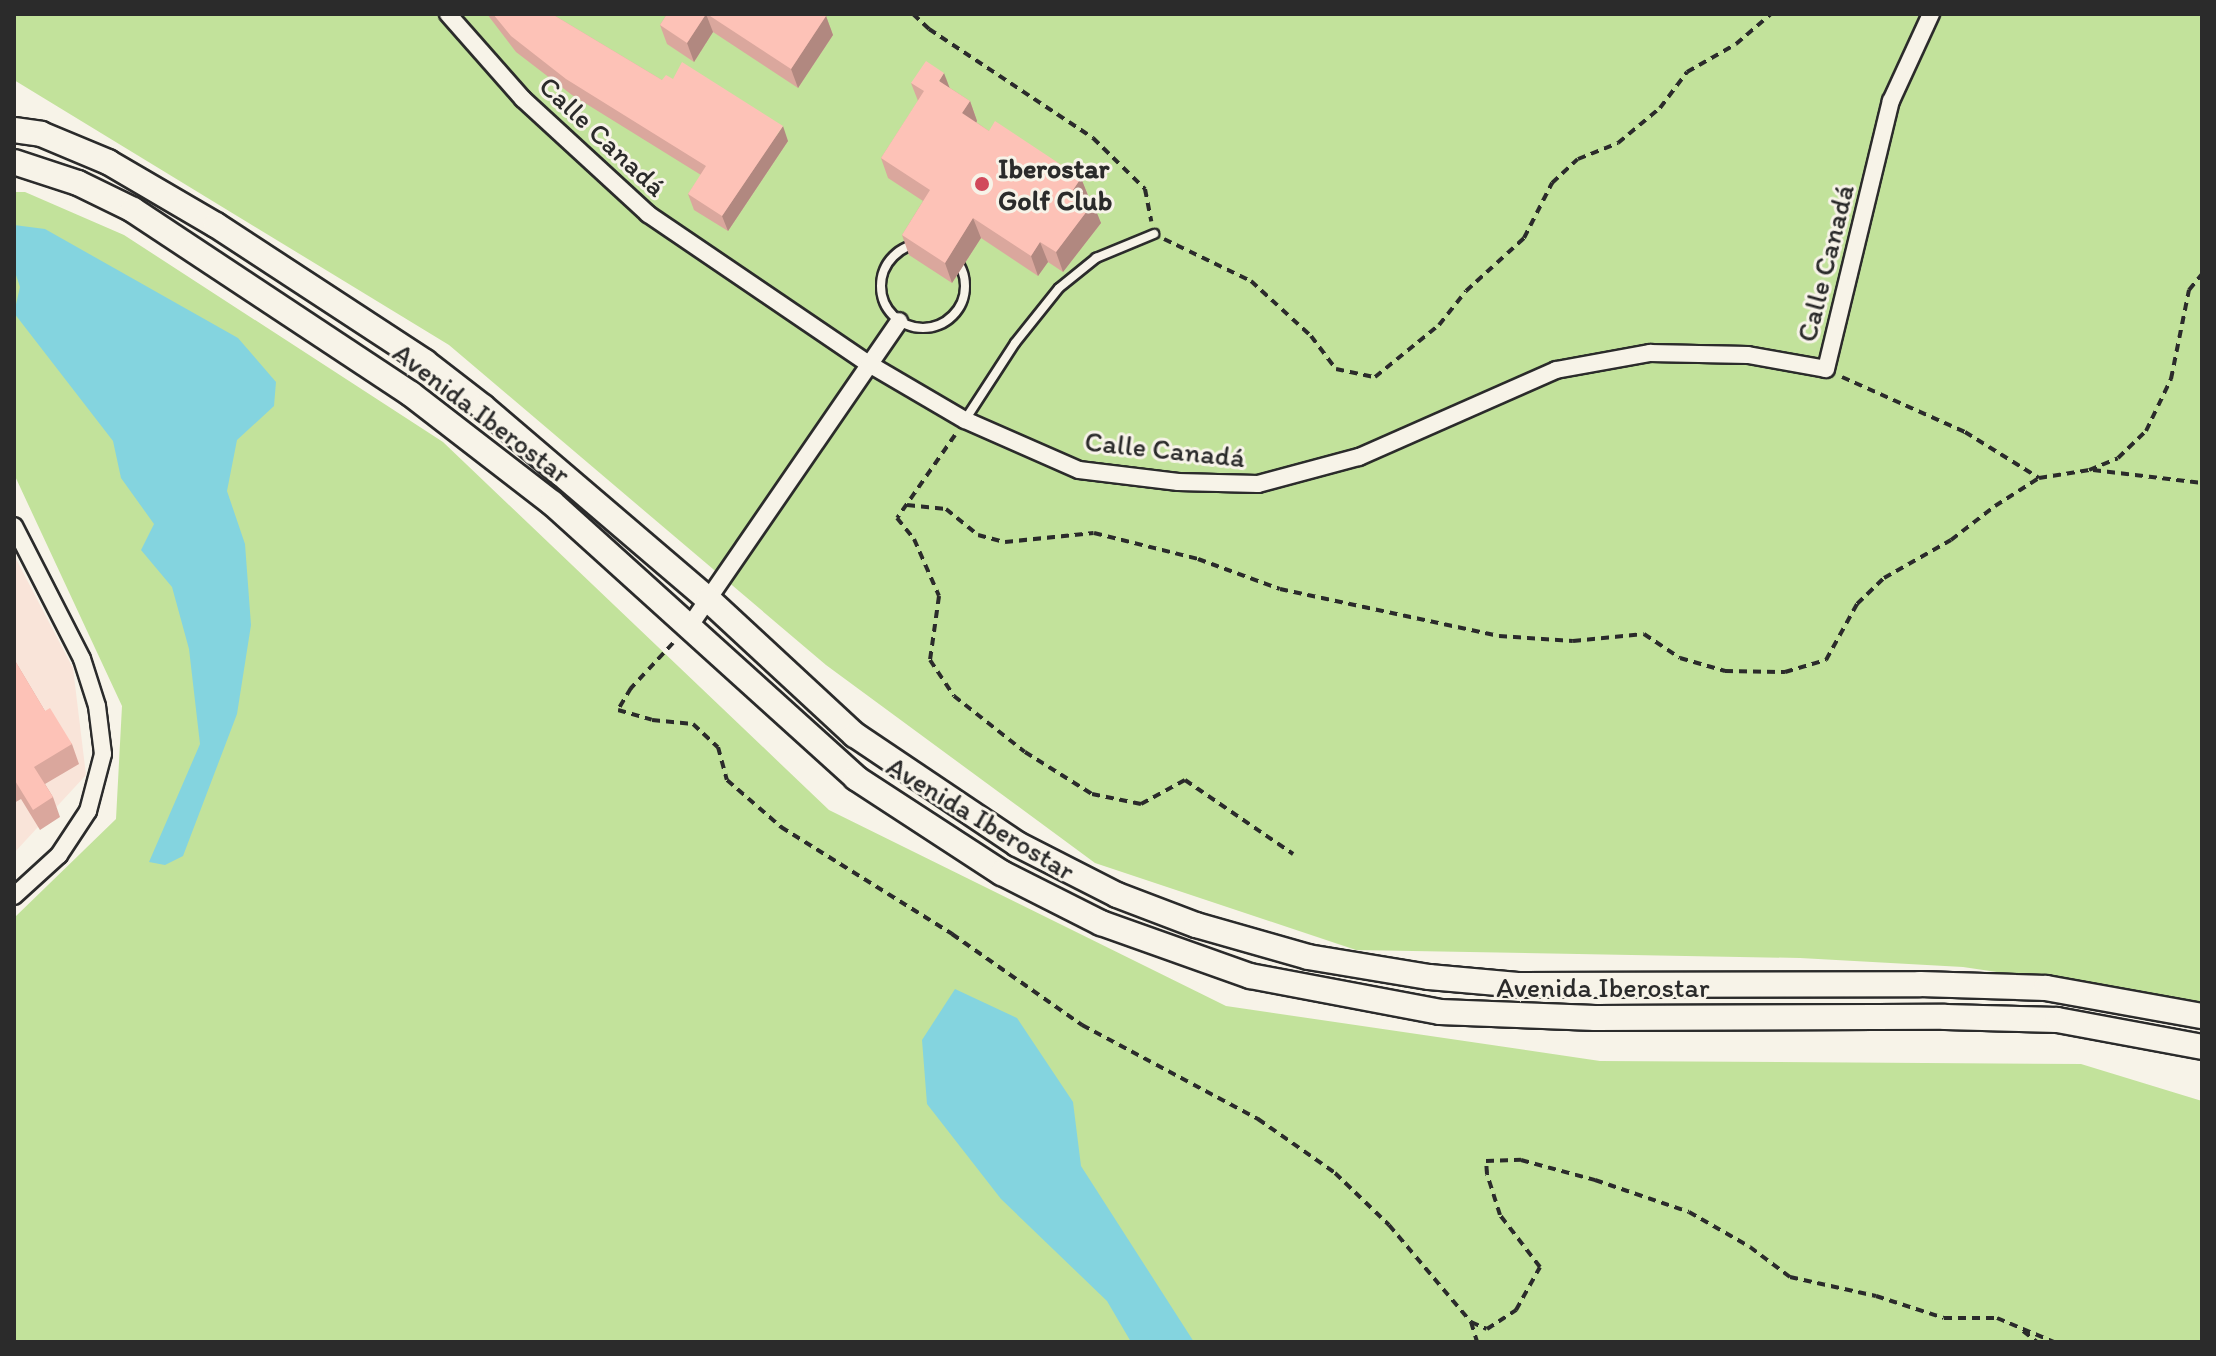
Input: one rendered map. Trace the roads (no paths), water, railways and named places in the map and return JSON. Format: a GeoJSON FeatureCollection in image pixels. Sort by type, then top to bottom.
{"type":"FeatureCollection","features":[{"type":"Feature","properties":{"kind":"street","name":"Calle Canadá"},"geometry":{"type":"LineString","coordinates":[[448,14],[523,99],[648,214],[869,364],[965,420],[1079,470],[1178,482],[1258,484],[1359,457],[1556,370],[1650,353],[1748,355],[1826,369],[1891,101],[1931,14]]}},
{"type":"Feature","properties":{"kind":"street","name":"Avenida Iberostar"},"geometry":{"type":"LineString","coordinates":[[14,130],[41,134],[108,162],[216,225],[369,324],[483,407],[709,600],[855,735],[1017,844],[1117,895],[1196,925],[1308,957],[1429,977],[1518,985],[1920,984],[2046,988],[2202,1016]]}},
{"type":"Feature","properties":{"kind":"street","name":"Avenida Iberostar"},"geometry":{"type":"LineString","coordinates":[[14,162],[78,183],[133,210],[411,394],[552,503],[856,778],[1002,873],[1101,923],[1250,976],[1440,1012],[1481,1016],[2057,1020],[2202,1047]]}},
{"type":"Feature","properties":{"kind":"street"},"geometry":{"type":"LineString","coordinates":[[689,627],[899,321]]}},
{"type":"Feature","properties":{"kind":"street"},"geometry":{"type":"LineString","coordinates":[[14,526],[82,659],[97,706],[103,754],[88,811],[59,855],[14,896]]}},
{"type":"Feature","properties":{"kind":"lane"},"geometry":{"type":"LineString","coordinates":[[965,420],[1015,343],[1059,288],[1096,258],[1154,234]]}},
{"type":"Feature","properties":{"kind":"lane"},"geometry":{"type":"LineString","coordinates":[[924,243],[950,252],[959,263],[966,291],[953,317],[927,329],[899,321],[883,300],[880,286],[888,260],[911,245],[924,243]]}},
{"type":"Feature","properties":{"kind":"water"},"geometry":{"type":"Polygon","coordinates":[[[14,225],[45,229],[238,338],[276,382],[274,406],[237,440],[227,491],[245,544],[251,625],[237,714],[183,856],[165,865],[149,862],[200,744],[189,649],[172,587],[141,550],[154,524],[121,478],[113,441],[14,313],[20,287],[14,269],[14,225]]]}},
{"type":"Feature","properties":{"kind":"water"},"geometry":{"type":"Polygon","coordinates":[[[955,989],[1017,1018],[1073,1102],[1081,1166],[1194,1342],[1131,1342],[1107,1301],[1001,1199],[927,1104],[922,1040],[955,989]]]}},
{"type":"Feature","properties":{"kind":"place","name":"Iberostar Golf Club"},"geometry":{"type":"Point","coordinates":[982,184]}}]}
